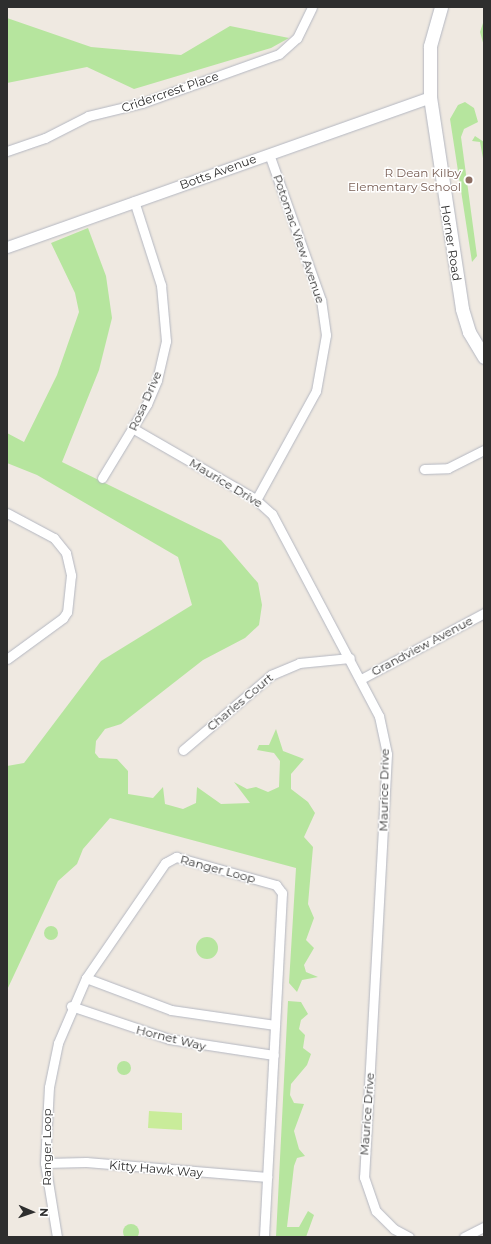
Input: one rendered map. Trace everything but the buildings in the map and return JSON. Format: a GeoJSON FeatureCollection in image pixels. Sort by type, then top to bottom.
{"type":"FeatureCollection","features":[{"type":"Feature","properties":{"kind":"main road","name":"Horner Road"},"geometry":{"type":"LineString","coordinates":[[441,7],[430,46],[430,97],[462,309],[469,332],[484,357]]}},
{"type":"Feature","properties":{"kind":"street","name":"Cridercrest Place"},"geometry":{"type":"LineString","coordinates":[[7,151],[45,138],[88,116],[142,103],[279,54],[297,38],[312,7]]}},
{"type":"Feature","properties":{"kind":"street","name":"Botts Avenue"},"geometry":{"type":"LineString","coordinates":[[7,247],[430,97]]}},
{"type":"Feature","properties":{"kind":"street","name":"Potomac View Avenue"},"geometry":{"type":"LineString","coordinates":[[256,500],[316,392],[326,335],[321,300],[269,154]]}},
{"type":"Feature","properties":{"kind":"street","name":"Rosa Drive"},"geometry":{"type":"LineString","coordinates":[[102,478],[134,429],[157,380],[166,341],[166,319],[161,285],[134,201]]}},
{"type":"Feature","properties":{"kind":"street","name":"Maurice Drive"},"geometry":{"type":"LineString","coordinates":[[134,429],[256,500],[276,520],[380,716],[387,754],[364,1178],[376,1211],[394,1229],[409,1237]]}},
{"type":"Feature","properties":{"kind":"street"},"geometry":{"type":"LineString","coordinates":[[424,469],[448,468],[484,450]]}},
{"type":"Feature","properties":{"kind":"street"},"geometry":{"type":"LineString","coordinates":[[7,513],[54,538],[66,553],[71,575],[67,612],[63,618],[7,658]]}},
{"type":"Feature","properties":{"kind":"street","name":"Grandview Avenue"},"geometry":{"type":"LineString","coordinates":[[361,679],[484,613]]}},
{"type":"Feature","properties":{"kind":"street","name":"Charles Court"},"geometry":{"type":"LineString","coordinates":[[183,750],[271,675],[299,663],[350,658]]}},
{"type":"Feature","properties":{"kind":"street","name":"Ranger Loop"},"geometry":{"type":"LineString","coordinates":[[57,1237],[45,1163],[49,1088],[71,1006],[86,978],[165,863],[182,857],[280,888],[283,896],[264,1237]]}},
{"type":"Feature","properties":{"kind":"street"},"geometry":{"type":"LineString","coordinates":[[86,978],[171,1010],[275,1025]]}},
{"type":"Feature","properties":{"kind":"street","name":"Hornet Way"},"geometry":{"type":"LineString","coordinates":[[71,1006],[168,1039],[274,1054]]}},
{"type":"Feature","properties":{"kind":"street","name":"Kitty Hawk Way"},"geometry":{"type":"LineString","coordinates":[[45,1163],[86,1162],[267,1177]]}},
{"type":"Feature","properties":{"kind":"street"},"geometry":{"type":"LineString","coordinates":[[464,1237],[484,1227]]}},
{"type":"Feature","properties":{"kind":"green space"},"geometry":{"type":"Polygon","coordinates":[[[7,18],[91,47],[181,55],[230,26],[289,38],[271,48],[134,89],[87,67],[7,83],[7,18]]]}},
{"type":"Feature","properties":{"kind":"green space"},"geometry":{"type":"Polygon","coordinates":[[[484,20],[484,46],[480,32],[484,20]]]}},
{"type":"Feature","properties":{"kind":"green space"},"geometry":{"type":"Polygon","coordinates":[[[465,102],[474,108],[478,122],[464,129],[461,137],[477,256],[472,262],[450,119],[458,105],[465,102]]]}},
{"type":"Feature","properties":{"kind":"green space"},"geometry":{"type":"Polygon","coordinates":[[[475,136],[484,142],[484,164],[480,142],[472,141],[475,136]]]}},
{"type":"Feature","properties":{"kind":"green space"},"geometry":{"type":"Polygon","coordinates":[[[88,228],[106,276],[112,318],[99,370],[62,462],[221,540],[258,583],[262,605],[259,625],[245,638],[203,660],[121,724],[105,729],[96,741],[95,753],[99,758],[117,759],[128,771],[128,794],[153,798],[163,787],[165,804],[183,809],[196,803],[197,787],[221,804],[250,803],[234,782],[247,789],[256,787],[268,792],[279,787],[280,761],[274,753],[257,750],[259,745],[269,745],[276,729],[283,751],[304,759],[291,774],[291,789],[308,802],[315,813],[304,837],[313,847],[308,904],[314,918],[306,940],[314,948],[304,965],[306,972],[318,977],[302,980],[297,992],[289,983],[296,868],[110,818],[83,849],[77,864],[58,881],[7,990],[7,766],[24,763],[101,661],[192,605],[178,557],[37,475],[7,463],[7,433],[24,442],[57,375],[79,312],[75,293],[51,243],[88,228]]]}},
{"type":"Feature","properties":{"kind":"green space"},"geometry":{"type":"Polygon","coordinates":[[[51,926],[56,928],[58,933],[56,938],[51,940],[46,938],[44,933],[46,928],[51,926]]]}},
{"type":"Feature","properties":{"kind":"green space"},"geometry":{"type":"Polygon","coordinates":[[[203,937],[211,937],[218,944],[218,952],[211,959],[203,959],[196,952],[196,944],[203,937]]]}},
{"type":"Feature","properties":{"kind":"green space"},"geometry":{"type":"Polygon","coordinates":[[[288,1001],[301,1002],[308,1014],[301,1020],[299,1029],[305,1035],[303,1048],[311,1054],[307,1065],[291,1084],[290,1095],[294,1103],[304,1104],[294,1131],[299,1149],[305,1156],[297,1158],[294,1166],[287,1227],[299,1227],[308,1211],[314,1215],[306,1237],[276,1237],[288,1001]]]}},
{"type":"Feature","properties":{"kind":"green space"},"geometry":{"type":"Polygon","coordinates":[[[124,1061],[129,1063],[131,1068],[129,1073],[124,1075],[119,1073],[117,1068],[119,1063],[124,1061]]]}},
{"type":"Feature","properties":{"kind":"green space"},"geometry":{"type":"Polygon","coordinates":[[[149,1111],[182,1113],[182,1130],[148,1128],[149,1111]]]}},
{"type":"Feature","properties":{"kind":"green space"},"geometry":{"type":"Polygon","coordinates":[[[131,1224],[138,1229],[139,1232],[134,1239],[131,1240],[124,1235],[123,1232],[128,1225],[131,1224]]]}},
{"type":"Feature","properties":{"kind":"place","name":"R Dean Kilby Elementary School"},"geometry":{"type":"Point","coordinates":[469,180]}}]}
